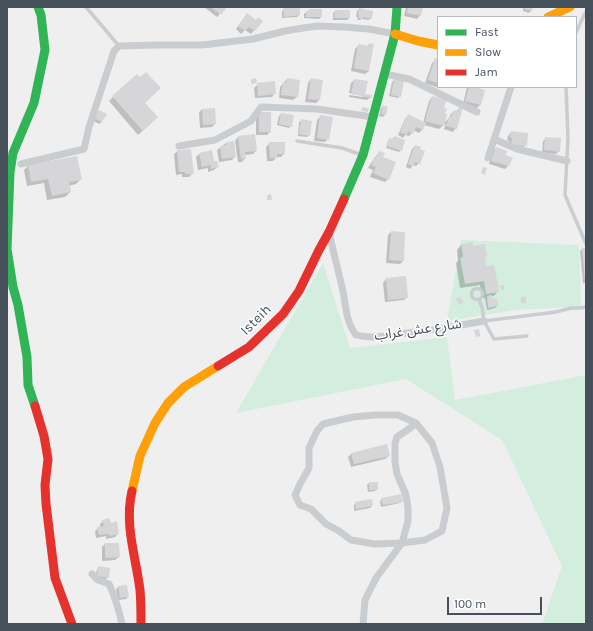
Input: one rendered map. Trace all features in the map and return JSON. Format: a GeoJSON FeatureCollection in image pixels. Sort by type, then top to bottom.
{"type":"FeatureCollection","features":[{"type":"Feature","properties":{"kind":"street"},"geometry":{"type":"LineString","coordinates":[[38,7],[41,15],[45,50],[34,103],[13,153],[10,172],[7,249],[27,357],[28,386],[44,436],[48,459],[45,485],[46,504],[55,578],[72,624]]}},
{"type":"Feature","properties":{"kind":"street","name":"Isteih"},"geometry":{"type":"LineString","coordinates":[[141,624],[140,590],[129,520],[131,496],[140,456],[155,423],[168,403],[184,387],[249,347],[282,314],[299,291],[318,250],[329,232],[363,155],[395,34],[397,7]]}},
{"type":"Feature","properties":{"kind":"street"},"geometry":{"type":"LineString","coordinates":[[550,16],[570,7]]}},
{"type":"Feature","properties":{"kind":"street"},"geometry":{"type":"LineString","coordinates":[[21,164],[84,149],[89,127],[114,51],[119,46],[158,44],[202,45],[253,39],[318,26],[356,28],[395,34],[437,45]]}},
{"type":"Feature","properties":{"kind":"street"},"geometry":{"type":"LineString","coordinates":[[384,74],[408,79],[477,112]]}},
{"type":"Feature","properties":{"kind":"street"},"geometry":{"type":"LineString","coordinates":[[488,158],[511,88]]}},
{"type":"Feature","properties":{"kind":"street"},"geometry":{"type":"LineString","coordinates":[[179,146],[215,140],[251,121],[261,107],[317,109],[374,117]]}},
{"type":"Feature","properties":{"kind":"street"},"geometry":{"type":"LineString","coordinates":[[494,138],[517,149],[567,161]]}},
{"type":"Feature","properties":{"kind":"street","name":"شارع عش غراب"},"geometry":{"type":"LineString","coordinates":[[329,232],[349,322],[356,335],[364,337],[379,337],[484,321]]}},
{"type":"Feature","properties":{"kind":"street"},"geometry":{"type":"LineString","coordinates":[[375,414],[398,415],[416,423],[432,443],[440,467],[447,508],[442,531],[425,540],[402,543],[375,544],[351,540],[326,524],[311,509],[300,505],[295,495],[309,468],[309,448],[317,431],[323,424],[353,417],[375,414]]}},
{"type":"Feature","properties":{"kind":"street"},"geometry":{"type":"LineString","coordinates":[[363,624],[365,600],[376,578],[402,543],[408,521],[406,495],[397,474],[395,462],[395,443],[397,437],[416,423]]}},
{"type":"Feature","properties":{"kind":"street"},"geometry":{"type":"LineString","coordinates":[[92,574],[98,580],[109,584],[119,609],[122,624]]}},
{"type":"Feature","properties":{"kind":"lane"},"geometry":{"type":"LineString","coordinates":[[86,7],[119,46]]}},
{"type":"Feature","properties":{"kind":"lane"},"geometry":{"type":"LineString","coordinates":[[577,31],[586,12]]}},
{"type":"Feature","properties":{"kind":"lane"},"geometry":{"type":"LineString","coordinates":[[566,88],[568,138],[565,195],[586,244]]}},
{"type":"Feature","properties":{"kind":"lane"},"geometry":{"type":"LineString","coordinates":[[297,141],[342,148],[363,155]]}},
{"type":"Feature","properties":{"kind":"lane"},"geometry":{"type":"LineString","coordinates":[[479,300],[482,307],[484,321],[494,339],[527,336]]}},
{"type":"Feature","properties":{"kind":"lane","name":"شارع عش غراب"},"geometry":{"type":"LineString","coordinates":[[484,321],[556,312],[586,306]]}},
{"type":"Feature","properties":{"kind":"green space"},"geometry":{"type":"Polygon","coordinates":[[[461,240],[579,245],[581,306],[516,310],[447,321],[461,240]]]}},
{"type":"Feature","properties":{"kind":"green space"},"geometry":{"type":"Polygon","coordinates":[[[323,263],[350,348],[447,337],[455,400],[586,375],[586,624],[542,624],[562,566],[502,440],[406,379],[236,413],[323,263]]]}},
{"type":"Feature","properties":{"kind":"building"},"geometry":{"type":"Polygon","coordinates":[[[211,7],[227,7],[221,15],[211,7]]]}},
{"type":"Feature","properties":{"kind":"building"},"geometry":{"type":"Polygon","coordinates":[[[300,7],[300,15],[284,17],[283,8],[300,7]]]}},
{"type":"Feature","properties":{"kind":"building"},"geometry":{"type":"Polygon","coordinates":[[[408,7],[423,7],[421,16],[407,13],[408,7]]]}},
{"type":"Feature","properties":{"kind":"building"},"geometry":{"type":"Polygon","coordinates":[[[524,7],[533,7],[532,11],[524,9],[524,7]]]}},
{"type":"Feature","properties":{"kind":"building"},"geometry":{"type":"Polygon","coordinates":[[[359,8],[373,11],[372,19],[363,17],[363,19],[359,18],[359,8]]]}},
{"type":"Feature","properties":{"kind":"building"},"geometry":{"type":"Polygon","coordinates":[[[309,9],[322,9],[322,17],[306,17],[306,11],[309,11],[309,9]]]}},
{"type":"Feature","properties":{"kind":"building"},"geometry":{"type":"Polygon","coordinates":[[[335,10],[350,10],[350,18],[334,18],[335,10]]]}},
{"type":"Feature","properties":{"kind":"building"},"geometry":{"type":"Polygon","coordinates":[[[247,13],[256,20],[258,17],[263,21],[255,31],[249,27],[245,31],[238,26],[247,13]]]}},
{"type":"Feature","properties":{"kind":"building"},"geometry":{"type":"Polygon","coordinates":[[[369,43],[374,44],[369,71],[354,68],[358,44],[369,46],[369,43]]]}},
{"type":"Feature","properties":{"kind":"building"},"geometry":{"type":"Polygon","coordinates":[[[435,58],[437,59],[437,83],[428,80],[435,58]]]}},
{"type":"Feature","properties":{"kind":"building"},"geometry":{"type":"Polygon","coordinates":[[[146,72],[161,88],[145,103],[158,117],[143,131],[112,96],[137,74],[140,77],[146,72]]]}},
{"type":"Feature","properties":{"kind":"building"},"geometry":{"type":"Polygon","coordinates":[[[256,78],[257,83],[251,84],[251,79],[256,78]]]}},
{"type":"Feature","properties":{"kind":"building"},"geometry":{"type":"Polygon","coordinates":[[[287,78],[300,80],[298,97],[281,95],[283,82],[286,83],[287,78]]]}},
{"type":"Feature","properties":{"kind":"building"},"geometry":{"type":"Polygon","coordinates":[[[311,78],[323,80],[320,100],[308,99],[311,78]]]}},
{"type":"Feature","properties":{"kind":"building"},"geometry":{"type":"Polygon","coordinates":[[[354,79],[368,81],[365,94],[372,95],[372,98],[351,94],[354,79]]]}},
{"type":"Feature","properties":{"kind":"building"},"geometry":{"type":"Polygon","coordinates":[[[394,79],[404,81],[401,97],[391,95],[394,79]]]}},
{"type":"Feature","properties":{"kind":"building"},"geometry":{"type":"Polygon","coordinates":[[[275,81],[276,94],[258,96],[257,83],[275,81]]]}},
{"type":"Feature","properties":{"kind":"building"},"geometry":{"type":"Polygon","coordinates":[[[469,88],[485,90],[481,105],[465,101],[469,88]]]}},
{"type":"Feature","properties":{"kind":"building"},"geometry":{"type":"Polygon","coordinates":[[[432,96],[446,100],[444,108],[447,109],[445,114],[447,114],[444,126],[425,121],[432,96]]]}},
{"type":"Feature","properties":{"kind":"building"},"geometry":{"type":"Polygon","coordinates":[[[383,105],[388,107],[386,115],[381,114],[383,105]]]}},
{"type":"Feature","properties":{"kind":"building"},"geometry":{"type":"Polygon","coordinates":[[[460,106],[463,107],[457,129],[446,126],[449,117],[451,117],[454,110],[458,112],[460,106]]]}},
{"type":"Feature","properties":{"kind":"building"},"geometry":{"type":"Polygon","coordinates":[[[362,107],[369,108],[368,112],[361,111],[362,107]]]}},
{"type":"Feature","properties":{"kind":"building"},"geometry":{"type":"Polygon","coordinates":[[[215,108],[216,124],[203,125],[202,109],[215,108]]]}},
{"type":"Feature","properties":{"kind":"building"},"geometry":{"type":"Polygon","coordinates":[[[99,110],[107,114],[102,122],[94,118],[99,110]]]}},
{"type":"Feature","properties":{"kind":"building"},"geometry":{"type":"Polygon","coordinates":[[[259,112],[271,112],[271,132],[259,132],[259,112]]]}},
{"type":"Feature","properties":{"kind":"building"},"geometry":{"type":"Polygon","coordinates":[[[281,113],[294,115],[292,127],[279,124],[281,113]]]}},
{"type":"Feature","properties":{"kind":"building"},"geometry":{"type":"Polygon","coordinates":[[[408,114],[426,123],[423,130],[416,127],[413,134],[408,131],[407,135],[400,132],[408,114]]]}},
{"type":"Feature","properties":{"kind":"building"},"geometry":{"type":"Polygon","coordinates":[[[320,115],[333,117],[329,140],[317,138],[320,115]]]}},
{"type":"Feature","properties":{"kind":"building"},"geometry":{"type":"Polygon","coordinates":[[[301,119],[312,121],[310,136],[299,134],[301,119]]]}},
{"type":"Feature","properties":{"kind":"building"},"geometry":{"type":"Polygon","coordinates":[[[511,131],[528,133],[527,146],[511,145],[511,131]]]}},
{"type":"Feature","properties":{"kind":"building"},"geometry":{"type":"Polygon","coordinates":[[[255,134],[257,151],[245,152],[246,159],[241,159],[238,136],[255,134]]]}},
{"type":"Feature","properties":{"kind":"building"},"geometry":{"type":"Polygon","coordinates":[[[394,136],[405,140],[402,151],[387,146],[389,138],[394,139],[394,136]]]}},
{"type":"Feature","properties":{"kind":"building"},"geometry":{"type":"Polygon","coordinates":[[[545,137],[561,138],[560,152],[544,150],[545,137]]]}},
{"type":"Feature","properties":{"kind":"building"},"geometry":{"type":"Polygon","coordinates":[[[234,141],[236,157],[222,159],[220,146],[226,145],[226,142],[234,141]]]}},
{"type":"Feature","properties":{"kind":"building"},"geometry":{"type":"Polygon","coordinates":[[[269,142],[285,142],[285,154],[277,154],[277,158],[270,158],[269,142]]]}},
{"type":"Feature","properties":{"kind":"building"},"geometry":{"type":"Polygon","coordinates":[[[415,145],[421,147],[420,149],[425,151],[420,164],[415,162],[414,166],[408,164],[415,145]]]}},
{"type":"Feature","properties":{"kind":"building"},"geometry":{"type":"Polygon","coordinates":[[[496,147],[507,151],[506,155],[513,158],[509,166],[491,161],[496,147]]]}},
{"type":"Feature","properties":{"kind":"building"},"geometry":{"type":"Polygon","coordinates":[[[191,149],[194,174],[179,172],[177,150],[191,149]]]}},
{"type":"Feature","properties":{"kind":"building"},"geometry":{"type":"Polygon","coordinates":[[[212,150],[214,161],[217,161],[219,167],[211,169],[211,165],[202,167],[199,153],[212,150]]]}},
{"type":"Feature","properties":{"kind":"building"},"geometry":{"type":"Polygon","coordinates":[[[379,151],[385,153],[383,157],[396,162],[389,180],[373,173],[376,167],[371,165],[379,151]]]}},
{"type":"Feature","properties":{"kind":"building"},"geometry":{"type":"Polygon","coordinates":[[[77,156],[82,180],[69,182],[71,192],[52,196],[48,179],[31,182],[28,165],[77,156]]]}},
{"type":"Feature","properties":{"kind":"building"},"geometry":{"type":"Polygon","coordinates":[[[483,167],[487,168],[485,175],[481,173],[483,167]]]}},
{"type":"Feature","properties":{"kind":"building"},"geometry":{"type":"Polygon","coordinates":[[[271,194],[272,200],[267,200],[267,195],[271,194]]]}},
{"type":"Feature","properties":{"kind":"building"},"geometry":{"type":"Polygon","coordinates":[[[391,231],[405,232],[404,261],[389,260],[391,231]]]}},
{"type":"Feature","properties":{"kind":"building"},"geometry":{"type":"Polygon","coordinates":[[[473,242],[473,246],[485,244],[487,256],[485,256],[486,266],[494,265],[499,292],[486,294],[484,281],[465,284],[460,258],[463,257],[461,244],[473,242]]]}},
{"type":"Feature","properties":{"kind":"building"},"geometry":{"type":"Polygon","coordinates":[[[582,248],[586,248],[586,281],[585,281],[582,248]]]}},
{"type":"Feature","properties":{"kind":"building"},"geometry":{"type":"Polygon","coordinates":[[[406,276],[408,298],[388,300],[386,278],[406,276]]]}},
{"type":"Feature","properties":{"kind":"building"},"geometry":{"type":"Polygon","coordinates":[[[500,285],[504,285],[504,290],[501,290],[500,285]]]}},
{"type":"Feature","properties":{"kind":"building"},"geometry":{"type":"Polygon","coordinates":[[[492,295],[493,299],[497,298],[498,306],[488,308],[487,296],[492,295]]]}},
{"type":"Feature","properties":{"kind":"building"},"geometry":{"type":"Polygon","coordinates":[[[460,297],[464,302],[459,305],[456,299],[460,297]]]}},
{"type":"Feature","properties":{"kind":"building"},"geometry":{"type":"Polygon","coordinates":[[[521,297],[526,297],[526,303],[521,303],[521,297]]]}},
{"type":"Feature","properties":{"kind":"building"},"geometry":{"type":"Polygon","coordinates":[[[479,329],[480,336],[476,337],[474,330],[479,329]]]}},
{"type":"Feature","properties":{"kind":"building"},"geometry":{"type":"Polygon","coordinates":[[[387,444],[390,456],[354,464],[351,453],[387,444]]]}},
{"type":"Feature","properties":{"kind":"building"},"geometry":{"type":"Polygon","coordinates":[[[369,482],[378,482],[378,490],[369,490],[369,482]]]}},
{"type":"Feature","properties":{"kind":"building"},"geometry":{"type":"Polygon","coordinates":[[[402,494],[403,502],[383,505],[381,498],[402,494]]]}},
{"type":"Feature","properties":{"kind":"building"},"geometry":{"type":"Polygon","coordinates":[[[372,499],[373,506],[356,509],[355,502],[372,499]]]}},
{"type":"Feature","properties":{"kind":"building"},"geometry":{"type":"Polygon","coordinates":[[[109,518],[111,523],[117,521],[119,534],[109,536],[109,534],[99,535],[97,527],[104,526],[102,520],[109,518]]]}},
{"type":"Feature","properties":{"kind":"building"},"geometry":{"type":"Polygon","coordinates":[[[105,543],[119,543],[120,557],[105,558],[105,543]]]}},
{"type":"Feature","properties":{"kind":"building"},"geometry":{"type":"Polygon","coordinates":[[[98,566],[110,568],[109,578],[97,576],[98,566]]]}},
{"type":"Feature","properties":{"kind":"building"},"geometry":{"type":"Polygon","coordinates":[[[127,585],[129,597],[120,598],[118,586],[127,585]]]}},
{"type":"Feature","properties":{"kind":"traffic: fast"},"geometry":{"type":"LineString","coordinates":[[35,406],[28,385],[27,357],[7,249],[10,172],[13,153],[34,103],[45,50],[41,15],[38,7]]}},
{"type":"Feature","properties":{"kind":"traffic: fast"},"geometry":{"type":"LineString","coordinates":[[344,199],[363,155],[395,34],[397,7]]}},
{"type":"Feature","properties":{"kind":"traffic: slow"},"geometry":{"type":"LineString","coordinates":[[550,16],[570,7]]}},
{"type":"Feature","properties":{"kind":"traffic: slow"},"geometry":{"type":"LineString","coordinates":[[395,34],[437,45]]}},
{"type":"Feature","properties":{"kind":"traffic: slow"},"geometry":{"type":"LineString","coordinates":[[132,491],[140,456],[155,423],[168,403],[184,387],[218,366]]}},
{"type":"Feature","properties":{"kind":"traffic: jam"},"geometry":{"type":"LineString","coordinates":[[218,366],[249,347],[283,314],[299,291],[344,199]]}},
{"type":"Feature","properties":{"kind":"traffic: jam"},"geometry":{"type":"LineString","coordinates":[[35,406],[44,436],[48,459],[45,485],[46,504],[55,578],[72,624]]}},
{"type":"Feature","properties":{"kind":"traffic: jam"},"geometry":{"type":"LineString","coordinates":[[132,491],[129,516],[140,590],[141,624]]}}]}
